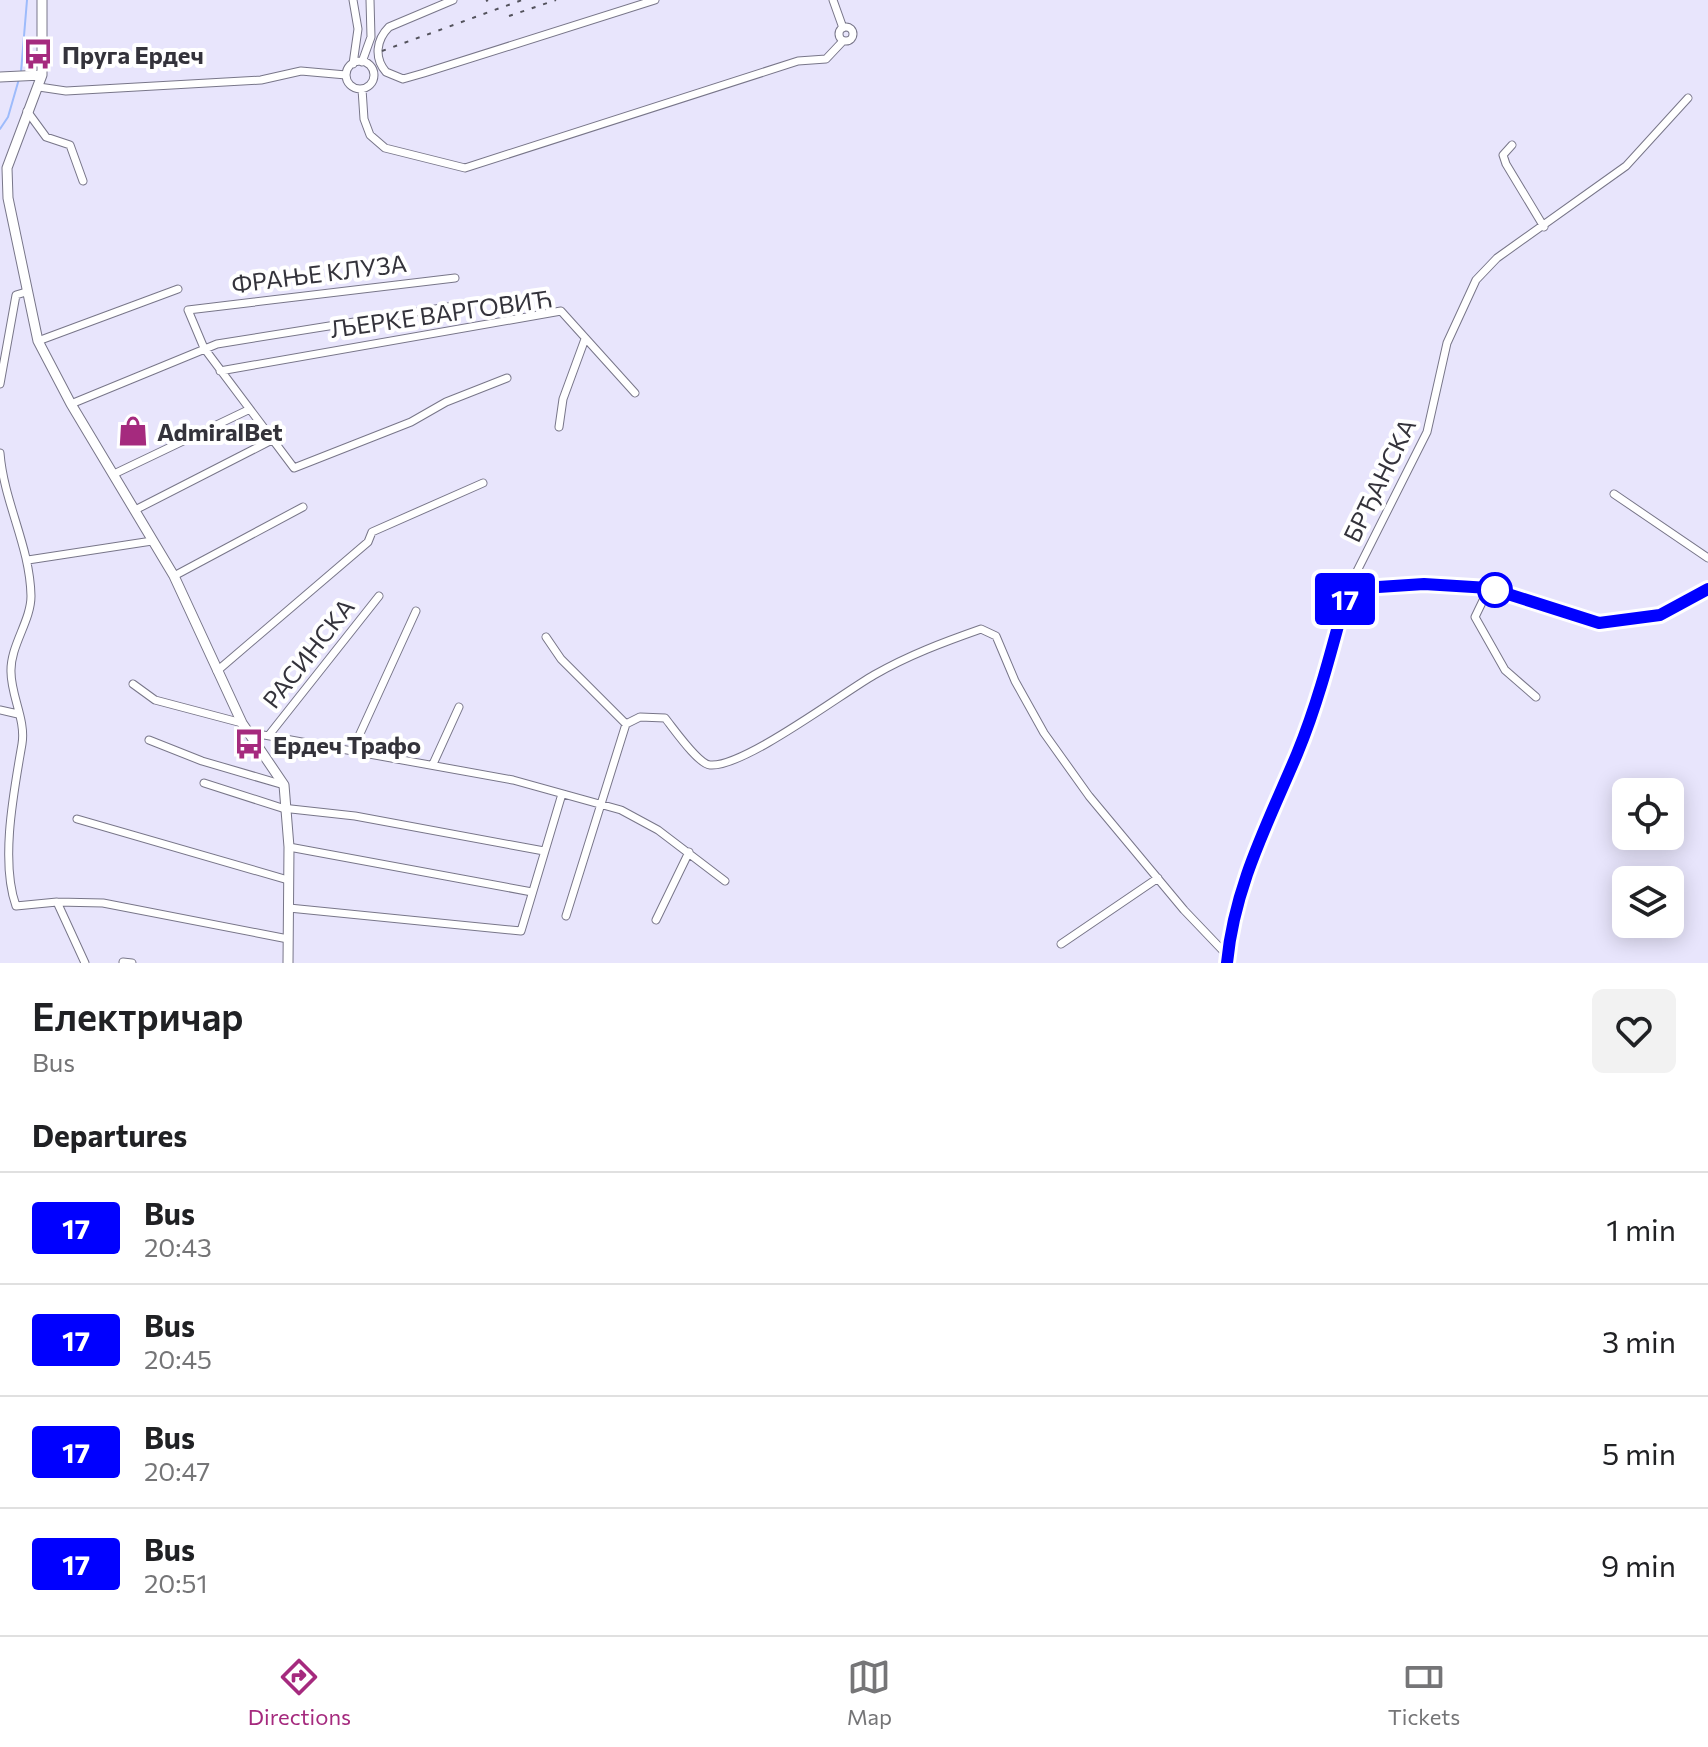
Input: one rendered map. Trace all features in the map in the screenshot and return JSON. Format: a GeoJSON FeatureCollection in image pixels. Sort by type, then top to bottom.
{"type":"FeatureCollection","features":[{"type":"Feature","properties":{"kind":"street"},"geometry":{"type":"LineString","coordinates":[[42,0],[36,76],[39,87],[7,168],[8,198],[38,341],[71,404],[174,576],[244,728],[277,770],[284,785],[289,847],[288,963]]}},
{"type":"Feature","properties":{"kind":"street"},"geometry":{"type":"LineString","coordinates":[[353,0],[358,29],[357,63]]}},
{"type":"Feature","properties":{"kind":"street"},"geometry":{"type":"LineString","coordinates":[[346,75],[357,63],[371,37],[370,0]]}},
{"type":"Feature","properties":{"kind":"street"},"geometry":{"type":"LineString","coordinates":[[453,0],[389,27],[383,33],[378,55],[386,72],[403,79],[655,0]]}},
{"type":"Feature","properties":{"kind":"street"},"geometry":{"type":"LineString","coordinates":[[357,63],[372,69],[373,77],[362,89],[364,119],[370,135],[385,148],[465,168],[798,61],[826,59],[843,41],[839,36],[843,28],[833,0]]}},
{"type":"Feature","properties":{"kind":"street"},"geometry":{"type":"LineString","coordinates":[[39,87],[66,91],[261,80],[301,71],[346,75]]}},
{"type":"Feature","properties":{"kind":"street"},"geometry":{"type":"LineString","coordinates":[[346,75],[352,87],[362,89]]}},
{"type":"Feature","properties":{"kind":"street"},"geometry":{"type":"LineString","coordinates":[[0,77],[36,76]]}},
{"type":"Feature","properties":{"kind":"street","name":"БРЂАНСКА"},"geometry":{"type":"LineString","coordinates":[[1227,959],[1253,851],[1298,752],[1348,589],[1427,432],[1444,353],[1469,290],[1486,268],[1626,166],[1688,98]]}},
{"type":"Feature","properties":{"kind":"street"},"geometry":{"type":"LineString","coordinates":[[27,111],[46,137],[70,145],[83,181]]}},
{"type":"Feature","properties":{"kind":"street"},"geometry":{"type":"LineString","coordinates":[[1512,145],[1503,155],[1506,164],[1544,227]]}},
{"type":"Feature","properties":{"kind":"street","name":"ФРАЊЕ КЛУЗА"},"geometry":{"type":"LineString","coordinates":[[204,348],[188,310],[455,278]]}},
{"type":"Feature","properties":{"kind":"street"},"geometry":{"type":"LineString","coordinates":[[38,341],[178,289]]}},
{"type":"Feature","properties":{"kind":"street"},"geometry":{"type":"LineString","coordinates":[[0,384],[16,295],[26,292]]}},
{"type":"Feature","properties":{"kind":"street"},"geometry":{"type":"LineString","coordinates":[[71,404],[204,348],[327,324],[454,306]]}},
{"type":"Feature","properties":{"kind":"street","name":"ЉЕРКЕ ВАРГОВИЋ"},"geometry":{"type":"LineString","coordinates":[[220,371],[561,311],[635,393]]}},
{"type":"Feature","properties":{"kind":"street"},"geometry":{"type":"LineString","coordinates":[[559,427],[566,387],[585,339]]}},
{"type":"Feature","properties":{"kind":"street"},"geometry":{"type":"LineString","coordinates":[[204,348],[294,468],[411,422],[446,402],[507,378]]}},
{"type":"Feature","properties":{"kind":"street"},"geometry":{"type":"LineString","coordinates":[[114,474],[248,410]]}},
{"type":"Feature","properties":{"kind":"street"},"geometry":{"type":"LineString","coordinates":[[135,510],[272,440]]}},
{"type":"Feature","properties":{"kind":"street"},"geometry":{"type":"LineString","coordinates":[[0,453],[3,487],[28,560],[31,601],[11,663],[23,742],[11,808],[7,872],[10,893],[16,906],[57,902],[103,903],[288,939]]}},
{"type":"Feature","properties":{"kind":"street"},"geometry":{"type":"LineString","coordinates":[[217,671],[368,542],[372,532],[483,483]]}},
{"type":"Feature","properties":{"kind":"street"},"geometry":{"type":"LineString","coordinates":[[1614,494],[1708,558]]}},
{"type":"Feature","properties":{"kind":"street"},"geometry":{"type":"LineString","coordinates":[[174,576],[303,507]]}},
{"type":"Feature","properties":{"kind":"street"},"geometry":{"type":"LineString","coordinates":[[28,560],[152,541]]}},
{"type":"Feature","properties":{"kind":"street"},"geometry":{"type":"LineString","coordinates":[[1317,587],[1326,583],[1348,589],[1424,584],[1489,588],[1599,623],[1660,615],[1708,588]]}},
{"type":"Feature","properties":{"kind":"street"},"geometry":{"type":"LineString","coordinates":[[1489,588],[1475,617],[1505,670],[1536,697]]}},
{"type":"Feature","properties":{"kind":"street","name":"РАСИНСКА"},"geometry":{"type":"LineString","coordinates":[[269,735],[379,596]]}},
{"type":"Feature","properties":{"kind":"street"},"geometry":{"type":"LineString","coordinates":[[353,749],[416,611]]}},
{"type":"Feature","properties":{"kind":"street"},"geometry":{"type":"LineString","coordinates":[[566,916],[626,724],[640,717],[665,718],[703,763],[713,766],[739,760],[874,675],[926,649],[981,629],[996,636],[1015,681],[1062,758],[1227,959]]}},
{"type":"Feature","properties":{"kind":"street"},"geometry":{"type":"LineString","coordinates":[[546,637],[561,659],[626,724]]}},
{"type":"Feature","properties":{"kind":"street"},"geometry":{"type":"LineString","coordinates":[[133,684],[155,700],[269,735],[433,764],[621,810],[689,852],[725,881]]}},
{"type":"Feature","properties":{"kind":"street"},"geometry":{"type":"LineString","coordinates":[[433,764],[459,707]]}},
{"type":"Feature","properties":{"kind":"street"},"geometry":{"type":"LineString","coordinates":[[0,710],[18,714]]}},
{"type":"Feature","properties":{"kind":"street"},"geometry":{"type":"LineString","coordinates":[[149,740],[202,761],[284,785]]}},
{"type":"Feature","properties":{"kind":"street"},"geometry":{"type":"LineString","coordinates":[[204,783],[288,808],[355,816],[544,851]]}},
{"type":"Feature","properties":{"kind":"street"},"geometry":{"type":"LineString","coordinates":[[289,908],[521,931],[562,794]]}},
{"type":"Feature","properties":{"kind":"street"},"geometry":{"type":"LineString","coordinates":[[77,819],[288,880]]}},
{"type":"Feature","properties":{"kind":"street"},"geometry":{"type":"LineString","coordinates":[[289,847],[532,892]]}},
{"type":"Feature","properties":{"kind":"street"},"geometry":{"type":"LineString","coordinates":[[656,920],[689,852]]}},
{"type":"Feature","properties":{"kind":"street"},"geometry":{"type":"LineString","coordinates":[[1061,944],[1158,878]]}},
{"type":"Feature","properties":{"kind":"street"},"geometry":{"type":"LineString","coordinates":[[57,902],[85,963]]}},
{"type":"Feature","properties":{"kind":"waterway"},"geometry":{"type":"LineString","coordinates":[[21,72],[27,0]]}},
{"type":"Feature","properties":{"kind":"waterway"},"geometry":{"type":"LineString","coordinates":[[0,129],[8,117],[19,79]]}},
{"type":"Feature","properties":{"kind":"railway"},"geometry":{"type":"LineString","coordinates":[[382,51],[522,0]]}},
{"type":"Feature","properties":{"kind":"railway"},"geometry":{"type":"LineString","coordinates":[[509,16],[556,0]]}},
{"type":"Feature","properties":{"kind":"bus line","name":"17"},"geometry":{"type":"LineString","coordinates":[[1227,963],[1238,903],[1253,851],[1298,752],[1326,670],[1348,589],[1424,584],[1489,588],[1599,623],[1660,615],[1708,589]]}},
{"type":"Feature","properties":{"kind":"place","name":"Пруга Ердеч"},"geometry":{"type":"Point","coordinates":[38,54]}},
{"type":"Feature","properties":{"kind":"place","name":"AdmiralBet"},"geometry":{"type":"Point","coordinates":[133,431]}},
{"type":"Feature","properties":{"kind":"place","name":"Ердеч Трафо"},"geometry":{"type":"Point","coordinates":[249,744]}}]}
